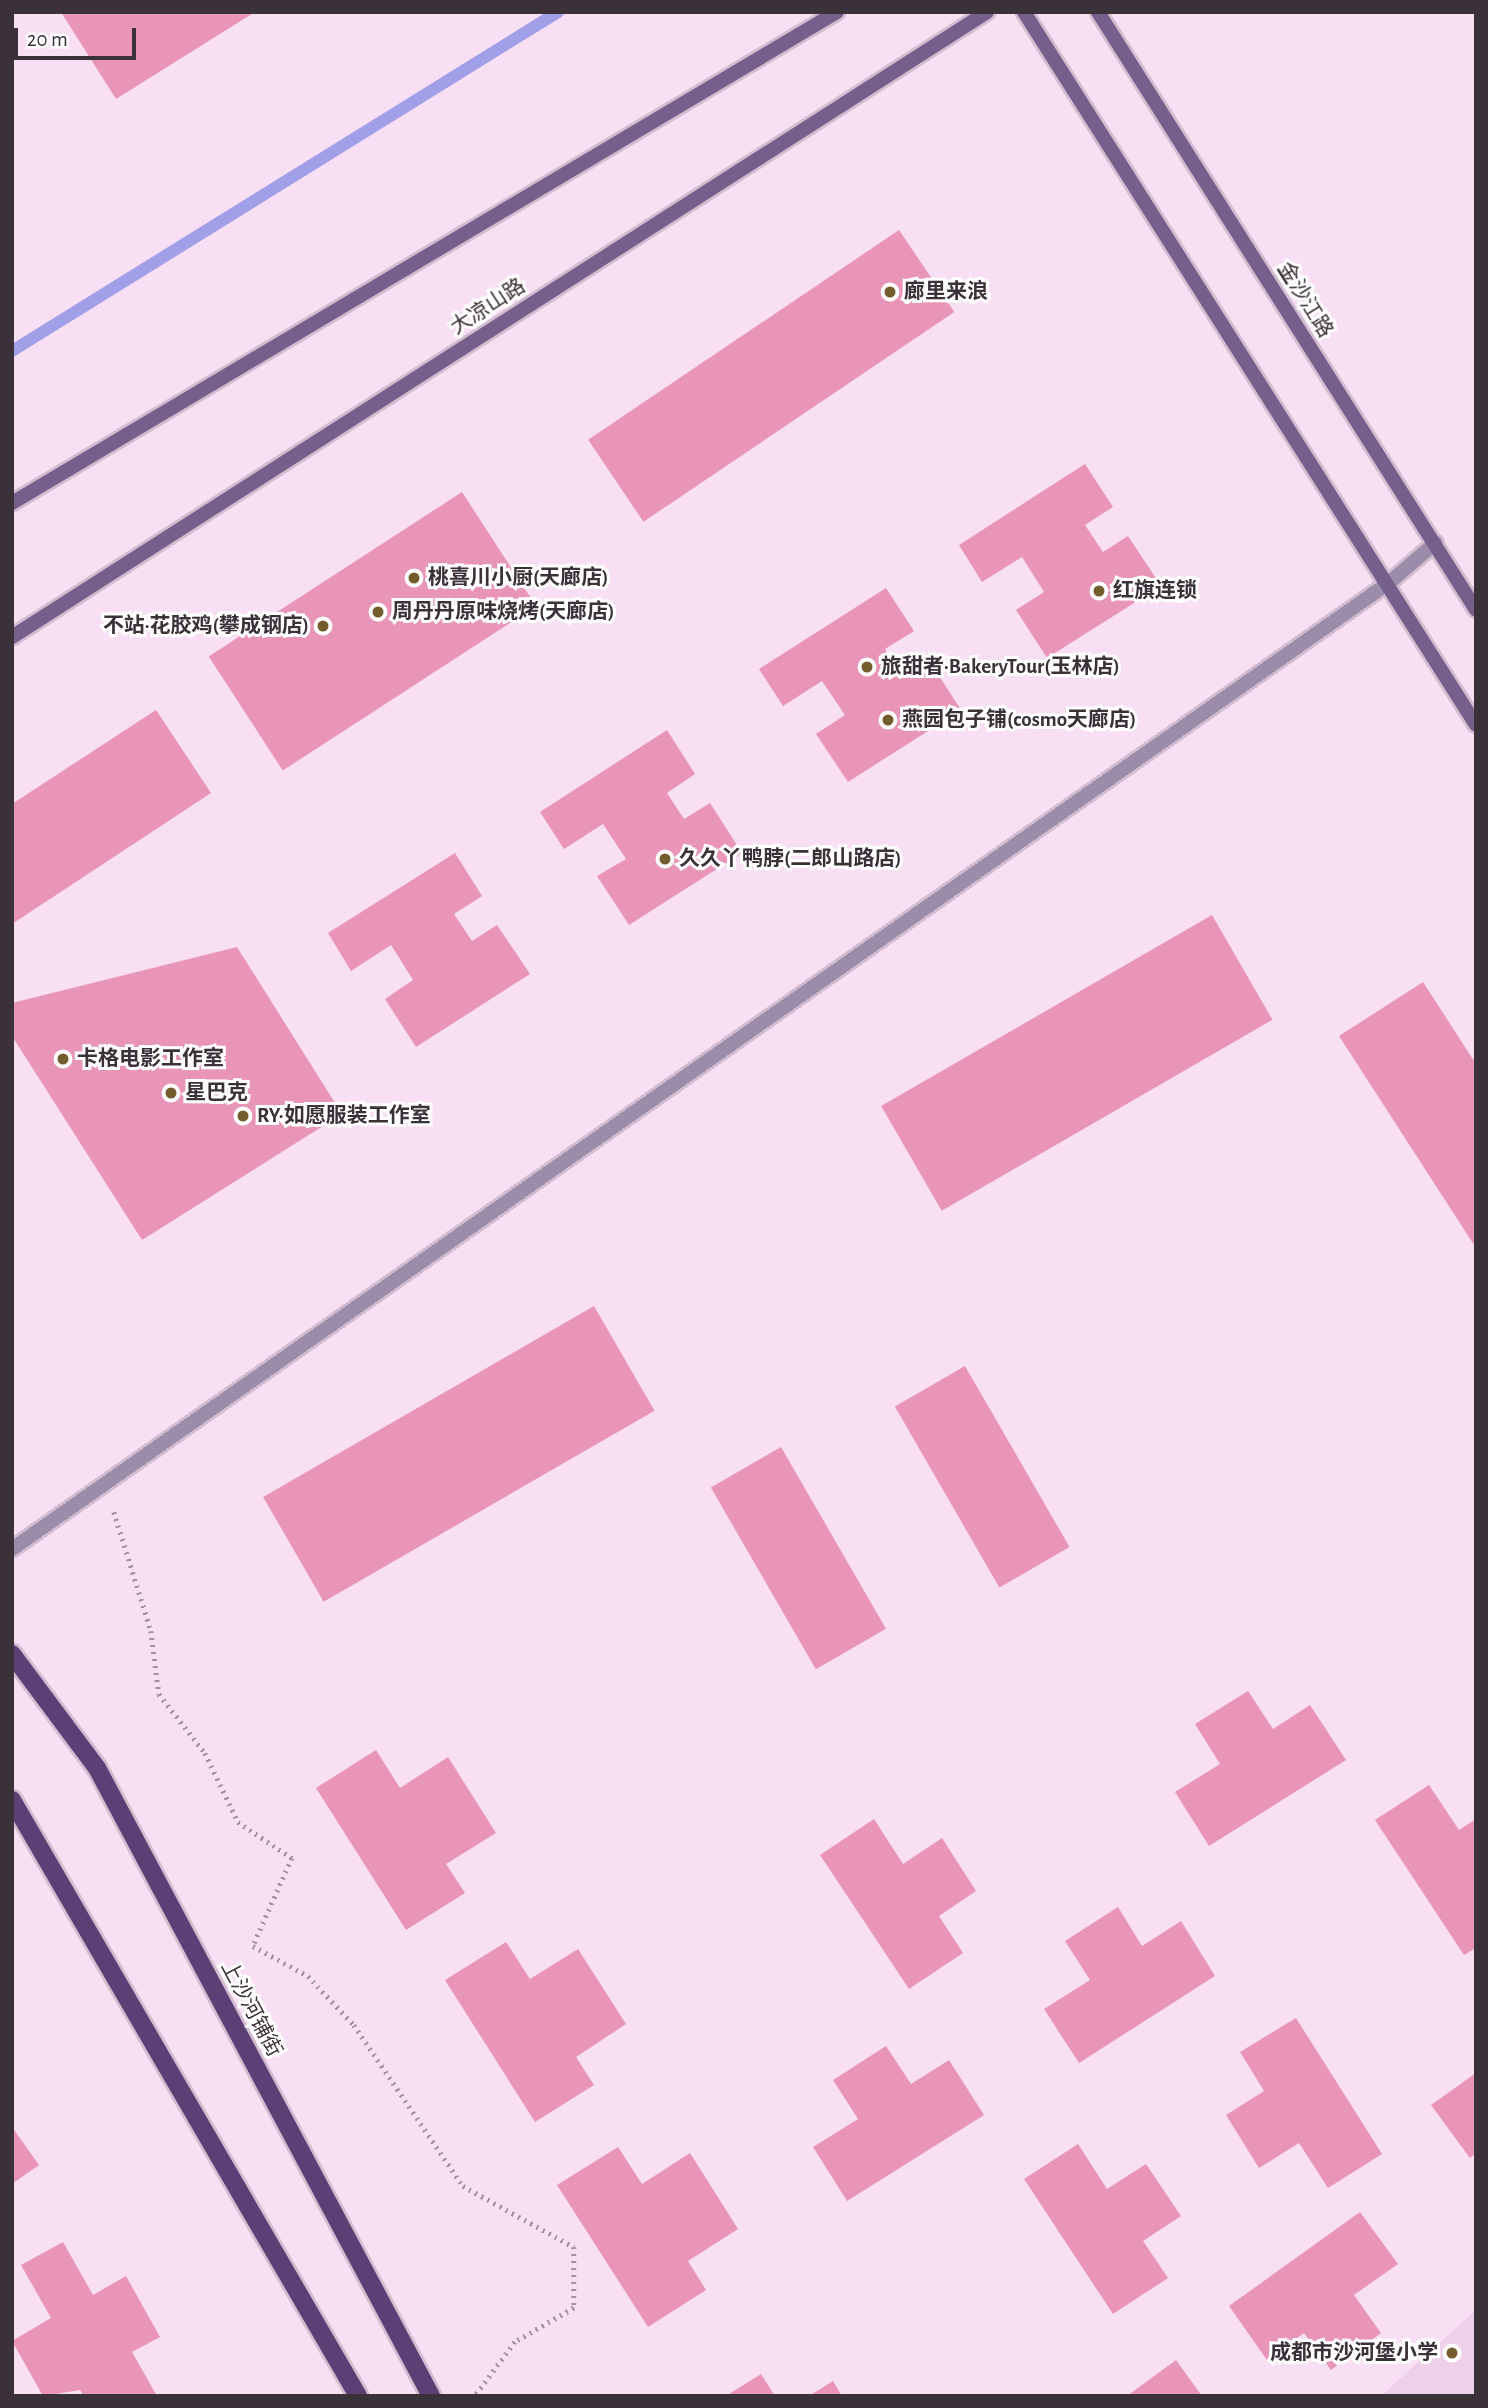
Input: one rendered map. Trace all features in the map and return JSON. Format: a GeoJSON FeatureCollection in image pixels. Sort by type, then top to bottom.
{"type":"FeatureCollection","features":[{"type":"Feature","properties":{"kind":"main road","name":"上沙河铺街"},"geometry":{"type":"LineString","coordinates":[[12,1654],[97,1768],[432,2396]]}},
{"type":"Feature","properties":{"kind":"main road"},"geometry":{"type":"LineString","coordinates":[[12,1800],[358,2396]]}},
{"type":"Feature","properties":{"kind":"street"},"geometry":{"type":"LineString","coordinates":[[12,503],[837,12]]}},
{"type":"Feature","properties":{"kind":"street","name":"大凉山路"},"geometry":{"type":"LineString","coordinates":[[12,637],[987,12]]}},
{"type":"Feature","properties":{"kind":"street"},"geometry":{"type":"LineString","coordinates":[[1024,12],[1390,582],[1476,726]]}},
{"type":"Feature","properties":{"kind":"street","name":"金沙江路"},"geometry":{"type":"LineString","coordinates":[[1098,12],[1476,610]]}},
{"type":"Feature","properties":{"kind":"street"},"geometry":{"type":"LineString","coordinates":[[12,1549],[107,1488],[1390,582],[1435,543]]}},
{"type":"Feature","properties":{"kind":"path"},"geometry":{"type":"LineString","coordinates":[[107,1488],[151,1631],[159,1694],[205,1753],[238,1822],[292,1858],[253,1946],[308,1976],[354,2025],[463,2186],[574,2247],[574,2308],[515,2342],[475,2396]]}},
{"type":"Feature","properties":{"kind":"shaded area","name":"成都市沙河堡小学"},"geometry":{"type":"Polygon","coordinates":[[[1476,2310],[1476,2396],[1381,2396],[1476,2310]]]}},
{"type":"Feature","properties":{"kind":"building"},"geometry":{"type":"Polygon","coordinates":[[[61,12],[255,12],[116,99],[61,12]]]}},
{"type":"Feature","properties":{"kind":"building"},"geometry":{"type":"Polygon","coordinates":[[[899,230],[954,312],[643,522],[588,440],[899,230]]]}},
{"type":"Feature","properties":{"kind":"building"},"geometry":{"type":"Polygon","coordinates":[[[1085,464],[1113,507],[1085,525],[1103,552],[1128,536],[1161,586],[1047,658],[1016,610],[1044,592],[1022,557],[982,582],[959,545],[1085,464]]]}},
{"type":"Feature","properties":{"kind":"building"},"geometry":{"type":"Polygon","coordinates":[[[462,492],[536,606],[283,771],[209,656],[462,492]]]}},
{"type":"Feature","properties":{"kind":"building"},"geometry":{"type":"Polygon","coordinates":[[[886,588],[914,631],[885,649],[903,677],[929,660],[961,710],[848,782],[816,734],[845,715],[822,681],[783,706],[759,669],[886,588]]]}},
{"type":"Feature","properties":{"kind":"building"},"geometry":{"type":"Polygon","coordinates":[[[156,710],[211,793],[12,924],[12,804],[156,710]]]}},
{"type":"Feature","properties":{"kind":"building"},"geometry":{"type":"Polygon","coordinates":[[[667,730],[695,774],[667,793],[684,819],[710,803],[742,853],[629,925],[597,876],[626,859],[603,824],[564,849],[540,812],[667,730]]]}},
{"type":"Feature","properties":{"kind":"building"},"geometry":{"type":"Polygon","coordinates":[[[455,853],[482,896],[454,914],[472,941],[497,925],[530,974],[416,1047],[385,999],[413,980],[391,945],[351,971],[328,933],[455,853]]]}},
{"type":"Feature","properties":{"kind":"building"},"geometry":{"type":"Polygon","coordinates":[[[1212,915],[1272,1020],[942,1211],[881,1106],[1212,915]]]}},
{"type":"Feature","properties":{"kind":"building"},"geometry":{"type":"Polygon","coordinates":[[[237,947],[342,1114],[142,1240],[12,1036],[12,1003],[237,947]]]}},
{"type":"Feature","properties":{"kind":"building"},"geometry":{"type":"Polygon","coordinates":[[[1423,982],[1476,1064],[1476,1248],[1339,1036],[1423,982]]]}},
{"type":"Feature","properties":{"kind":"building"},"geometry":{"type":"Polygon","coordinates":[[[594,1306],[654,1411],[324,1602],[263,1497],[594,1306]]]}},
{"type":"Feature","properties":{"kind":"building"},"geometry":{"type":"Polygon","coordinates":[[[965,1366],[1070,1547],[999,1587],[895,1406],[965,1366]]]}},
{"type":"Feature","properties":{"kind":"building"},"geometry":{"type":"Polygon","coordinates":[[[781,1447],[886,1629],[816,1669],[711,1488],[781,1447]]]}},
{"type":"Feature","properties":{"kind":"building"},"geometry":{"type":"Polygon","coordinates":[[[1248,1691],[1273,1729],[1310,1705],[1346,1760],[1209,1846],[1175,1792],[1220,1764],[1195,1724],[1248,1691]]]}},
{"type":"Feature","properties":{"kind":"building"},"geometry":{"type":"Polygon","coordinates":[[[376,1750],[400,1788],[448,1757],[496,1833],[446,1864],[465,1893],[406,1930],[316,1788],[376,1750]]]}},
{"type":"Feature","properties":{"kind":"building"},"geometry":{"type":"Polygon","coordinates":[[[1429,1785],[1459,1830],[1476,1819],[1476,1948],[1464,1955],[1375,1820],[1429,1785]]]}},
{"type":"Feature","properties":{"kind":"building"},"geometry":{"type":"Polygon","coordinates":[[[874,1819],[903,1864],[942,1838],[976,1891],[939,1916],[963,1953],[909,1989],[820,1855],[874,1819]]]}},
{"type":"Feature","properties":{"kind":"building"},"geometry":{"type":"Polygon","coordinates":[[[1118,1907],[1142,1946],[1181,1921],[1215,1976],[1079,2063],[1044,2009],[1090,1980],[1065,1941],[1118,1907]]]}},
{"type":"Feature","properties":{"kind":"building"},"geometry":{"type":"Polygon","coordinates":[[[506,1942],[530,1979],[578,1949],[626,2024],[576,2057],[594,2085],[535,2122],[445,1980],[506,1942]]]}},
{"type":"Feature","properties":{"kind":"building"},"geometry":{"type":"Polygon","coordinates":[[[1296,2018],[1382,2154],[1328,2188],[1299,2143],[1259,2168],[1226,2115],[1264,2091],[1240,2052],[1296,2018]]]}},
{"type":"Feature","properties":{"kind":"building"},"geometry":{"type":"Polygon","coordinates":[[[886,2046],[911,2084],[949,2060],[984,2115],[847,2201],[813,2147],[858,2119],[833,2080],[886,2046]]]}},
{"type":"Feature","properties":{"kind":"building"},"geometry":{"type":"Polygon","coordinates":[[[1476,2073],[1476,2153],[1470,2158],[1431,2105],[1476,2073]]]}},
{"type":"Feature","properties":{"kind":"building"},"geometry":{"type":"Polygon","coordinates":[[[12,2127],[39,2165],[12,2184],[12,2127]]]}},
{"type":"Feature","properties":{"kind":"building"},"geometry":{"type":"Polygon","coordinates":[[[1078,2144],[1107,2189],[1146,2164],[1181,2216],[1143,2241],[1168,2278],[1113,2314],[1024,2179],[1078,2144]]]}},
{"type":"Feature","properties":{"kind":"building"},"geometry":{"type":"Polygon","coordinates":[[[618,2147],[642,2184],[690,2153],[738,2229],[688,2261],[706,2290],[648,2327],[557,2185],[618,2147]]]}},
{"type":"Feature","properties":{"kind":"building"},"geometry":{"type":"Polygon","coordinates":[[[1360,2212],[1398,2264],[1354,2295],[1381,2333],[1331,2370],[1304,2333],[1267,2360],[1229,2306],[1360,2212]]]}},
{"type":"Feature","properties":{"kind":"building"},"geometry":{"type":"Polygon","coordinates":[[[63,2242],[93,2295],[126,2276],[160,2337],[132,2352],[157,2396],[84,2396],[80,2390],[43,2396],[12,2341],[51,2318],[21,2265],[63,2242]]]}},
{"type":"Feature","properties":{"kind":"building"},"geometry":{"type":"Polygon","coordinates":[[[1176,2360],[1202,2396],[1127,2396],[1176,2360]]]}},
{"type":"Feature","properties":{"kind":"building"},"geometry":{"type":"Polygon","coordinates":[[[761,2374],[775,2396],[726,2396],[761,2374]]]}},
{"type":"Feature","properties":{"kind":"building"},"geometry":{"type":"Polygon","coordinates":[[[833,2381],[842,2396],[809,2396],[833,2381]]]}},
{"type":"Feature","properties":{"kind":"waterway"},"geometry":{"type":"LineString","coordinates":[[12,351],[558,12]]}},
{"type":"Feature","properties":{"kind":"place","name":"廊里来浪"},"geometry":{"type":"Point","coordinates":[890,292]}},
{"type":"Feature","properties":{"kind":"place","name":"桃喜川小厨(天廊店)"},"geometry":{"type":"Point","coordinates":[414,578]}},
{"type":"Feature","properties":{"kind":"place","name":"红旗连锁"},"geometry":{"type":"Point","coordinates":[1099,591]}},
{"type":"Feature","properties":{"kind":"place","name":"周丹丹原味烧烤(天廊店)"},"geometry":{"type":"Point","coordinates":[378,612]}},
{"type":"Feature","properties":{"kind":"place","name":"不站·花胶鸡(攀成钢店)"},"geometry":{"type":"Point","coordinates":[323,626]}},
{"type":"Feature","properties":{"kind":"place","name":"旅甜者·BakeryTour(玉林店)"},"geometry":{"type":"Point","coordinates":[867,667]}},
{"type":"Feature","properties":{"kind":"place","name":"燕园包子铺(cosmo天廊店)"},"geometry":{"type":"Point","coordinates":[888,720]}},
{"type":"Feature","properties":{"kind":"place","name":"久久丫鸭脖(二郎山路店)"},"geometry":{"type":"Point","coordinates":[665,859]}},
{"type":"Feature","properties":{"kind":"place","name":"卡格电影工作室"},"geometry":{"type":"Point","coordinates":[63,1059]}},
{"type":"Feature","properties":{"kind":"place","name":"星巴克"},"geometry":{"type":"Point","coordinates":[171,1093]}},
{"type":"Feature","properties":{"kind":"place","name":"RY·如愿服装工作室"},"geometry":{"type":"Point","coordinates":[243,1116]}},
{"type":"Feature","properties":{"kind":"place","name":"成都市沙河堡小学"},"geometry":{"type":"Point","coordinates":[1452,2353]}}]}
